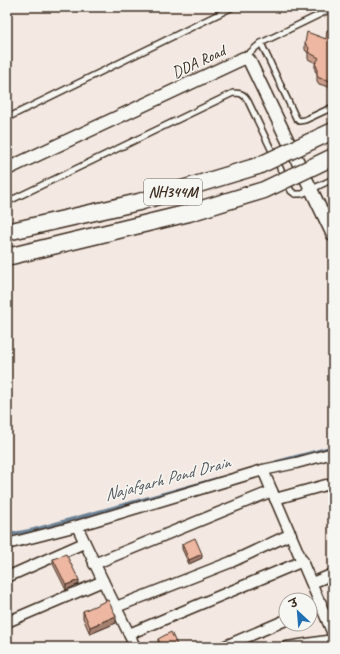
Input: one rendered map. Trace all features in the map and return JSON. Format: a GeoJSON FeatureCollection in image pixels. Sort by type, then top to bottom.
{"type":"FeatureCollection","features":[{"type":"Feature","properties":{"kind":"highway","name":"NH344M"},"geometry":{"type":"LineString","coordinates":[[7,232],[139,202],[258,166],[333,131]]}},
{"type":"Feature","properties":{"kind":"highway","name":"NH344M"},"geometry":{"type":"LineString","coordinates":[[7,257],[181,215],[219,204],[264,190],[333,157]]}},
{"type":"Feature","properties":{"kind":"street","name":"DDA Road"},"geometry":{"type":"LineString","coordinates":[[7,169],[244,58],[249,60],[333,235]]}},
{"type":"Feature","properties":{"kind":"street"},"geometry":{"type":"LineString","coordinates":[[7,544],[76,526],[263,470],[333,453]]}},
{"type":"Feature","properties":{"kind":"street"},"geometry":{"type":"LineString","coordinates":[[263,470],[333,634]]}},
{"type":"Feature","properties":{"kind":"street"},"geometry":{"type":"LineString","coordinates":[[94,564],[274,495],[326,485]]}},
{"type":"Feature","properties":{"kind":"street"},"geometry":{"type":"LineString","coordinates":[[76,526],[135,647]]}},
{"type":"Feature","properties":{"kind":"street"},"geometry":{"type":"LineString","coordinates":[[116,607],[231,562],[291,534]]}},
{"type":"Feature","properties":{"kind":"street"},"geometry":{"type":"LineString","coordinates":[[7,577],[84,543]]}},
{"type":"Feature","properties":{"kind":"street"},"geometry":{"type":"LineString","coordinates":[[129,634],[303,561]]}},
{"type":"Feature","properties":{"kind":"street"},"geometry":{"type":"LineString","coordinates":[[312,583],[333,574]]}},
{"type":"Feature","properties":{"kind":"street"},"geometry":{"type":"LineString","coordinates":[[7,622],[103,581]]}},
{"type":"Feature","properties":{"kind":"street"},"geometry":{"type":"LineString","coordinates":[[224,647],[278,623]]}},
{"type":"Feature","properties":{"kind":"street"},"geometry":{"type":"LineString","coordinates":[[287,647],[333,640]]}},
{"type":"Feature","properties":{"kind":"lane"},"geometry":{"type":"LineString","coordinates":[[7,118],[233,7]]}},
{"type":"Feature","properties":{"kind":"lane"},"geometry":{"type":"LineString","coordinates":[[244,58],[261,43],[333,8]]}},
{"type":"Feature","properties":{"kind":"lane"},"geometry":{"type":"LineString","coordinates":[[261,43],[296,118],[299,121],[305,120],[333,107]]}},
{"type":"Feature","properties":{"kind":"lane"},"geometry":{"type":"LineString","coordinates":[[7,202],[233,94],[239,93],[244,95],[248,101],[291,191],[296,194],[302,194],[333,179]]}},
{"type":"Feature","properties":{"kind":"building"},"geometry":{"type":"Polygon","coordinates":[[[327,30],[333,32],[332,81],[319,78],[315,64],[319,58],[308,52],[309,48],[305,43],[307,32],[326,39],[327,30]]]}},
{"type":"Feature","properties":{"kind":"building"},"geometry":{"type":"Polygon","coordinates":[[[195,538],[202,554],[189,560],[182,544],[195,538]]]}},
{"type":"Feature","properties":{"kind":"building"},"geometry":{"type":"Polygon","coordinates":[[[66,554],[79,580],[66,585],[53,559],[66,554]]]}},
{"type":"Feature","properties":{"kind":"building"},"geometry":{"type":"Polygon","coordinates":[[[108,600],[116,616],[90,627],[83,611],[108,600]]]}},
{"type":"Feature","properties":{"kind":"building"},"geometry":{"type":"Polygon","coordinates":[[[171,632],[177,645],[173,647],[162,647],[158,639],[171,632]]]}},
{"type":"Feature","properties":{"kind":"waterway","name":"Najafgarh Pond Drain"},"geometry":{"type":"LineString","coordinates":[[276,462],[333,447]]}},
{"type":"Feature","properties":{"kind":"waterway","name":"Najafgarh Pond Drain"},"geometry":{"type":"LineString","coordinates":[[7,535],[33,530],[220,478]]}}]}
